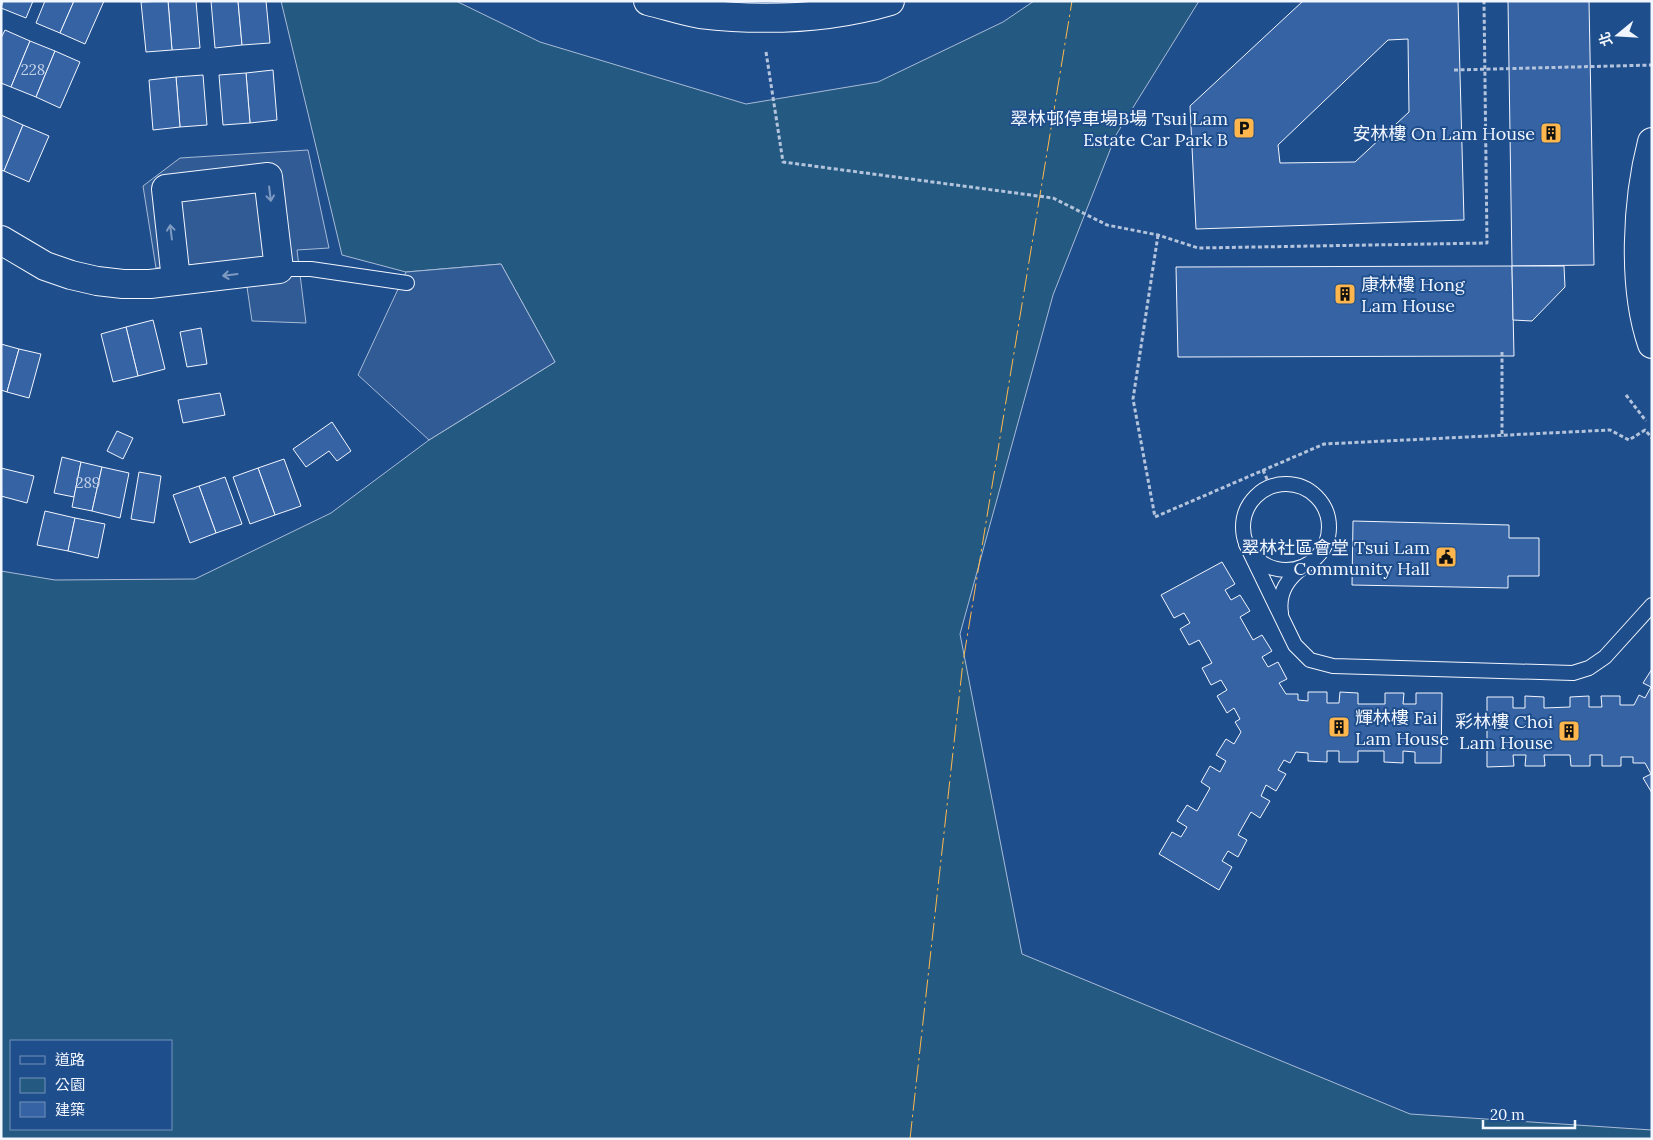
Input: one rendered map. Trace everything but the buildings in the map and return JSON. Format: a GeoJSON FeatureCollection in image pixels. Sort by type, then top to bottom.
{"type":"FeatureCollection","features":[{"type":"Feature","properties":{"kind":"street"},"geometry":{"type":"LineString","coordinates":[[648,1],[698,13],[756,18],[829,14],[890,1]]}},
{"type":"Feature","properties":{"kind":"street"},"geometry":{"type":"LineString","coordinates":[[1652,142],[1641,195],[1639,233],[1643,304],[1652,344]]}},
{"type":"Feature","properties":{"kind":"street"},"geometry":{"type":"LineString","coordinates":[[1,240],[45,266],[88,279],[123,284],[150,284],[279,269],[268,177],[166,189],[176,280]]}},
{"type":"Feature","properties":{"kind":"lane"},"geometry":{"type":"LineString","coordinates":[[279,269],[311,268],[407,283]]}},
{"type":"Feature","properties":{"kind":"lane"},"geometry":{"type":"LineString","coordinates":[[1282,618],[1280,606],[1285,586],[1294,574],[1317,557],[1325,545],[1329,530],[1328,516],[1322,502],[1311,492],[1298,485],[1284,483],[1270,486],[1258,493],[1249,504],[1243,516],[1242,530],[1246,544],[1295,645],[1304,656],[1318,663],[1333,666],[1573,673],[1589,668],[1605,658],[1652,605]]}},
{"type":"Feature","properties":{"kind":"lane"},"geometry":{"type":"LineString","coordinates":[[1246,544],[1253,555],[1259,560],[1277,569],[1291,570],[1305,566]]}},
{"type":"Feature","properties":{"kind":"path"},"geometry":{"type":"LineString","coordinates":[[766,52],[784,162],[1053,198],[1108,225],[1158,234],[1198,248],[1487,243],[1484,1]]}},
{"type":"Feature","properties":{"kind":"path"},"geometry":{"type":"LineString","coordinates":[[1454,70],[1652,65]]}},
{"type":"Feature","properties":{"kind":"path"},"geometry":{"type":"LineString","coordinates":[[1158,234],[1133,399],[1155,517],[1324,444],[1502,437],[1610,430],[1629,440],[1645,430],[1652,438]]}},
{"type":"Feature","properties":{"kind":"path"},"geometry":{"type":"LineString","coordinates":[[1502,352],[1502,437]]}},
{"type":"Feature","properties":{"kind":"path"},"geometry":{"type":"LineString","coordinates":[[1626,394],[1646,421]]}},
{"type":"Feature","properties":{"kind":"path"},"geometry":{"type":"LineString","coordinates":[[1263,470],[1270,486]]}},
{"type":"Feature","properties":{"kind":"green space"},"geometry":{"type":"Polygon","coordinates":[[[281,1],[456,1],[540,42],[746,104],[878,82],[1003,22],[1034,1],[1199,1],[1116,135],[1053,295],[960,634],[1022,954],[1410,1114],[1652,1130],[1652,1139],[1,1139],[1,571],[55,580],[195,579],[331,513],[429,440],[555,362],[501,264],[406,272],[342,255],[281,1]]]}},
{"type":"Feature","properties":{"kind":"shaded area"},"geometry":{"type":"Polygon","coordinates":[[[308,150],[329,248],[297,250],[306,323],[252,321],[243,260],[156,268],[143,186],[180,158],[308,150]]]}},
{"type":"Feature","properties":{"kind":"shaded area"},"geometry":{"type":"Polygon","coordinates":[[[501,264],[555,362],[429,440],[358,375],[406,272],[501,264]]]}},
{"type":"Feature","properties":{"kind":"power"},"geometry":{"type":"LineString","coordinates":[[910,1139],[963,662],[1072,1]]}},
{"type":"Feature","properties":{"kind":"place","name":"翠林邨停車場B場 Tsui Lam Estate Car Park B"},"geometry":{"type":"Point","coordinates":[1244,128]}},
{"type":"Feature","properties":{"kind":"place","name":"安林樓 On Lam House"},"geometry":{"type":"Point","coordinates":[1551,133]}},
{"type":"Feature","properties":{"kind":"place","name":"康林樓 Hong Lam House"},"geometry":{"type":"Point","coordinates":[1345,294]}},
{"type":"Feature","properties":{"kind":"place","name":"翠林社區會堂 Tsui Lam Community Hall"},"geometry":{"type":"Point","coordinates":[1446,557]}},
{"type":"Feature","properties":{"kind":"place","name":"輝林樓 Fai Lam House"},"geometry":{"type":"Point","coordinates":[1339,727]}},
{"type":"Feature","properties":{"kind":"place","name":"彩林樓 Choi Lam House"},"geometry":{"type":"Point","coordinates":[1569,731]}}]}
